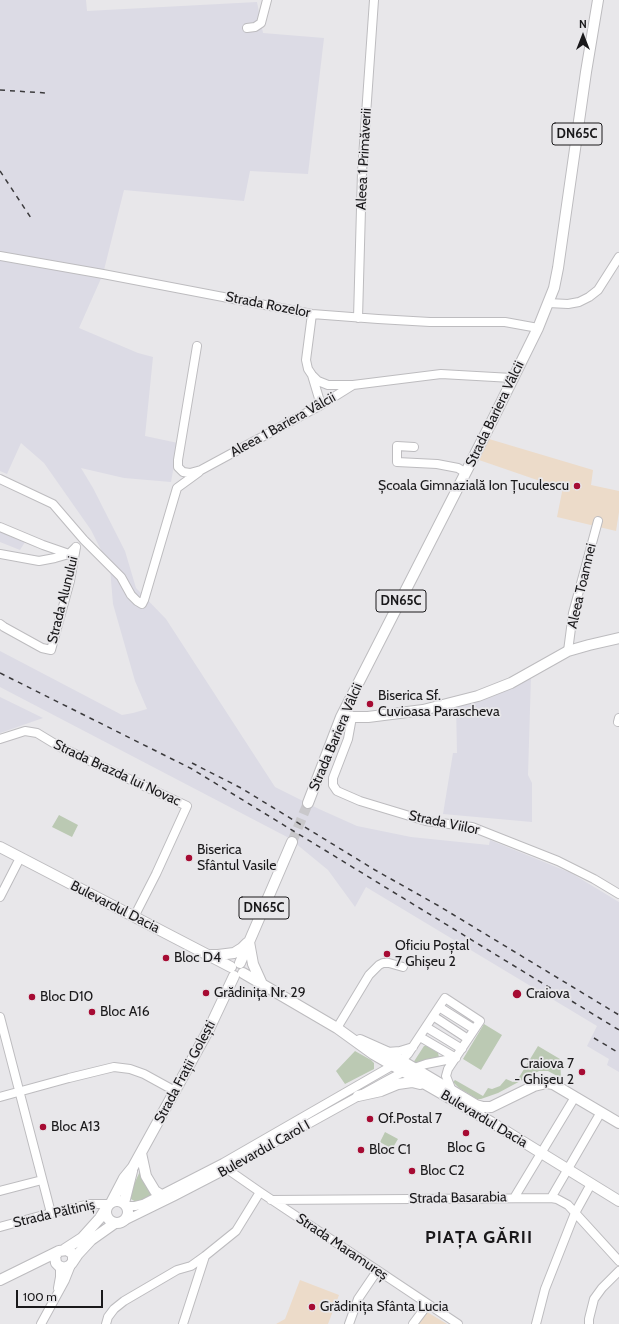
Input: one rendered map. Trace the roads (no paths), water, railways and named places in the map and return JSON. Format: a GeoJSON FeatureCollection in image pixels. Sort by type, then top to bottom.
{"type":"FeatureCollection","features":[{"type":"Feature","properties":{"kind":"main road","name":"Strada Bariera Vâlcii"},"geometry":{"type":"LineString","coordinates":[[308,802],[341,717],[538,328],[554,288],[598,0]]}},
{"type":"Feature","properties":{"kind":"main road"},"geometry":{"type":"LineString","coordinates":[[341,717],[368,717],[424,710],[478,696],[511,683],[568,651],[588,644],[619,638]]}},
{"type":"Feature","properties":{"kind":"main road","name":"Strada Frații Golești"},"geometry":{"type":"LineString","coordinates":[[62,1250],[82,1238],[100,1218],[141,1153],[209,1029],[237,970],[292,842]]}},
{"type":"Feature","properties":{"kind":"main road","name":"Bulevardul Dacia"},"geometry":{"type":"LineString","coordinates":[[0,847],[208,954],[262,984],[337,1028],[373,1054],[491,1122],[619,1201]]}},
{"type":"Feature","properties":{"kind":"main road","name":"DN65C"},"geometry":{"type":"LineString","coordinates":[[208,954],[218,955],[234,953],[242,948],[249,940]]}},
{"type":"Feature","properties":{"kind":"main road","name":"DN65C"},"geometry":{"type":"LineString","coordinates":[[249,940],[253,964],[262,984]]}},
{"type":"Feature","properties":{"kind":"main road","name":"Bulevardul Dacia"},"geometry":{"type":"LineString","coordinates":[[349,1036],[402,1060],[476,1106],[491,1107]]}},
{"type":"Feature","properties":{"kind":"main road"},"geometry":{"type":"LineString","coordinates":[[358,1096],[381,1091],[403,1083],[412,1082],[428,1086]]}},
{"type":"Feature","properties":{"kind":"main road"},"geometry":{"type":"LineString","coordinates":[[491,1122],[491,1107],[534,1086],[547,1083],[553,1084],[619,1123]]}},
{"type":"Feature","properties":{"kind":"main road"},"geometry":{"type":"LineString","coordinates":[[141,1153],[146,1176],[161,1195]]}},
{"type":"Feature","properties":{"kind":"main road","name":"Strada Frații Golești"},"geometry":{"type":"LineString","coordinates":[[125,1205],[133,1167]]}},
{"type":"Feature","properties":{"kind":"main road"},"geometry":{"type":"LineString","coordinates":[[119,1222],[108,1220],[105,1213],[108,1205],[116,1200],[125,1205]]}},
{"type":"Feature","properties":{"kind":"main road","name":"DN65C"},"geometry":{"type":"LineString","coordinates":[[119,1222],[128,1214],[125,1205]]}},
{"type":"Feature","properties":{"kind":"main road"},"geometry":{"type":"LineString","coordinates":[[36,1262],[64,1268],[72,1263],[90,1240],[119,1222]]}},
{"type":"Feature","properties":{"kind":"main road"},"geometry":{"type":"LineString","coordinates":[[59,1266],[56,1263],[55,1256],[62,1250],[69,1250],[73,1254],[72,1263]]}},
{"type":"Feature","properties":{"kind":"main road","name":"DN65C"},"geometry":{"type":"LineString","coordinates":[[0,1280],[62,1250]]}},
{"type":"Feature","properties":{"kind":"street"},"geometry":{"type":"LineString","coordinates":[[247,28],[255,27],[261,23],[267,0]]}},
{"type":"Feature","properties":{"kind":"street","name":"Aleea 1 Primăverii"},"geometry":{"type":"LineString","coordinates":[[358,318],[362,172],[374,0]]}},
{"type":"Feature","properties":{"kind":"street","name":"Strada Rozelor"},"geometry":{"type":"LineString","coordinates":[[0,256],[312,314],[430,322],[504,322],[538,328]]}},
{"type":"Feature","properties":{"kind":"street"},"geometry":{"type":"LineString","coordinates":[[548,303],[568,304],[579,302],[589,297],[598,290],[619,257]]}},
{"type":"Feature","properties":{"kind":"street"},"geometry":{"type":"LineString","coordinates":[[312,314],[306,360],[321,405]]}},
{"type":"Feature","properties":{"kind":"street","name":"Aleea 1 Bariera Vâlcii"},"geometry":{"type":"LineString","coordinates":[[197,346],[178,460],[178,468],[183,472],[190,473],[201,470],[321,405],[353,385],[441,374],[512,378]]}},
{"type":"Feature","properties":{"kind":"street"},"geometry":{"type":"LineString","coordinates":[[312,375],[318,381],[328,385],[353,385]]}},
{"type":"Feature","properties":{"kind":"street"},"geometry":{"type":"LineString","coordinates":[[414,447],[397,446],[397,462],[437,464],[458,468],[466,472]]}},
{"type":"Feature","properties":{"kind":"street"},"geometry":{"type":"LineString","coordinates":[[0,479],[53,504],[84,540],[121,577],[131,594],[142,604],[177,488],[201,470]]}},
{"type":"Feature","properties":{"kind":"street","name":"Aleea Toamnei"},"geometry":{"type":"LineString","coordinates":[[568,651],[573,614],[598,521]]}},
{"type":"Feature","properties":{"kind":"street"},"geometry":{"type":"LineString","coordinates":[[0,527],[42,545],[69,554]]}},
{"type":"Feature","properties":{"kind":"street"},"geometry":{"type":"LineString","coordinates":[[0,554],[39,561],[69,554],[84,540]]}},
{"type":"Feature","properties":{"kind":"street","name":"Strada Alunului"},"geometry":{"type":"LineString","coordinates":[[1,627],[42,648],[51,650],[70,582],[76,547]]}},
{"type":"Feature","properties":{"kind":"street","name":"Strada Viilor"},"geometry":{"type":"LineString","coordinates":[[352,717],[348,739],[333,778],[333,785],[337,790],[360,801],[426,821],[472,827],[558,861],[594,879],[619,894]]}},
{"type":"Feature","properties":{"kind":"street","name":"Strada Brazda lui Novac"},"geometry":{"type":"LineString","coordinates":[[0,739],[25,731],[37,733],[60,747],[187,806],[156,874],[134,917]]}},
{"type":"Feature","properties":{"kind":"street"},"geometry":{"type":"LineString","coordinates":[[0,897],[20,858]]}},
{"type":"Feature","properties":{"kind":"street"},"geometry":{"type":"LineString","coordinates":[[337,1028],[369,975],[379,965],[389,962],[402,967]]}},
{"type":"Feature","properties":{"kind":"street"},"geometry":{"type":"LineString","coordinates":[[402,1060],[420,1038],[445,998],[480,1021],[448,1069],[446,1076],[448,1084],[453,1092]]}},
{"type":"Feature","properties":{"kind":"street"},"geometry":{"type":"LineString","coordinates":[[439,1007],[474,1029]]}},
{"type":"Feature","properties":{"kind":"street"},"geometry":{"type":"LineString","coordinates":[[433,1016],[468,1039]]}},
{"type":"Feature","properties":{"kind":"street"},"geometry":{"type":"LineString","coordinates":[[0,1020],[51,1213]]}},
{"type":"Feature","properties":{"kind":"street"},"geometry":{"type":"LineString","coordinates":[[426,1027],[462,1049]]}},
{"type":"Feature","properties":{"kind":"street"},"geometry":{"type":"LineString","coordinates":[[420,1038],[456,1058]]}},
{"type":"Feature","properties":{"kind":"street"},"geometry":{"type":"LineString","coordinates":[[387,1052],[400,1051],[413,1047]]}},
{"type":"Feature","properties":{"kind":"street","name":"Bulevardul Carol I"},"geometry":{"type":"LineString","coordinates":[[125,1205],[135,1206],[143,1204],[225,1166],[403,1072],[437,1061],[456,1058]]}},
{"type":"Feature","properties":{"kind":"street","name":"Bulevardul Carol I"},"geometry":{"type":"LineString","coordinates":[[119,1222],[173,1198],[402,1060]]}},
{"type":"Feature","properties":{"kind":"street"},"geometry":{"type":"LineString","coordinates":[[0,1096],[114,1067],[130,1069],[144,1074],[175,1091]]}},
{"type":"Feature","properties":{"kind":"street"},"geometry":{"type":"LineString","coordinates":[[514,1198],[575,1097]]}},
{"type":"Feature","properties":{"kind":"street"},"geometry":{"type":"LineString","coordinates":[[551,1198],[601,1112]]}},
{"type":"Feature","properties":{"kind":"street","name":"Strada Maramureș"},"geometry":{"type":"LineString","coordinates":[[225,1166],[271,1200],[458,1324]]}},
{"type":"Feature","properties":{"kind":"street"},"geometry":{"type":"LineString","coordinates":[[0,1191],[42,1180]]}},
{"type":"Feature","properties":{"kind":"street"},"geometry":{"type":"LineString","coordinates":[[536,1324],[545,1289],[575,1213],[591,1184]]}},
{"type":"Feature","properties":{"kind":"street"},"geometry":{"type":"LineString","coordinates":[[106,1324],[108,1317],[114,1309],[124,1301],[177,1270],[191,1266],[236,1231],[260,1192]]}},
{"type":"Feature","properties":{"kind":"street","name":"Strada Basarabia"},"geometry":{"type":"LineString","coordinates":[[271,1200],[557,1199],[575,1213],[619,1261]]}},
{"type":"Feature","properties":{"kind":"street","name":"Strada Păltiniș"},"geometry":{"type":"LineString","coordinates":[[0,1227],[90,1204],[108,1205]]}},
{"type":"Feature","properties":{"kind":"street"},"geometry":{"type":"LineString","coordinates":[[183,1324],[205,1256]]}},
{"type":"Feature","properties":{"kind":"street"},"geometry":{"type":"LineString","coordinates":[[41,1324],[65,1280],[72,1263]]}},
{"type":"Feature","properties":{"kind":"street"},"geometry":{"type":"LineString","coordinates":[[58,1292],[60,1276],[59,1266]]}},
{"type":"Feature","properties":{"kind":"street"},"geometry":{"type":"LineString","coordinates":[[349,1324],[358,1299],[377,1271]]}},
{"type":"Feature","properties":{"kind":"street"},"geometry":{"type":"LineString","coordinates":[[589,1324],[594,1299],[602,1288],[619,1271]]}},
{"type":"Feature","properties":{"kind":"street"},"geometry":{"type":"LineString","coordinates":[[413,1324],[428,1304]]}},
{"type":"Feature","properties":{"kind":"tunnel"},"geometry":{"type":"LineString","coordinates":[[292,842],[308,803]]}},
{"type":"Feature","properties":{"kind":"railway"},"geometry":{"type":"LineString","coordinates":[[0,90],[46,93]]}},
{"type":"Feature","properties":{"kind":"railway"},"geometry":{"type":"LineString","coordinates":[[0,171],[31,218]]}},
{"type":"Feature","properties":{"kind":"railway"},"geometry":{"type":"LineString","coordinates":[[0,673],[192,769],[619,1030]]}},
{"type":"Feature","properties":{"kind":"railway"},"geometry":{"type":"LineString","coordinates":[[192,763],[241,788],[375,870],[439,906],[619,1015]]}},
{"type":"Feature","properties":{"kind":"railway"},"geometry":{"type":"LineString","coordinates":[[594,1038],[619,1053]]}},
{"type":"Feature","properties":{"kind":"place","name":"Școala Gimnazială Ion Țuculescu"},"geometry":{"type":"Point","coordinates":[577,486]}},
{"type":"Feature","properties":{"kind":"place","name":"Biserica Sf. Cuvioasa Parascheva"},"geometry":{"type":"Point","coordinates":[370,704]}},
{"type":"Feature","properties":{"kind":"place","name":"Biserica Sfântul Vasile"},"geometry":{"type":"Point","coordinates":[189,858]}},
{"type":"Feature","properties":{"kind":"place","name":"Oficiu Poștal 7 Ghișeu 2"},"geometry":{"type":"Point","coordinates":[387,954]}},
{"type":"Feature","properties":{"kind":"place","name":"Bloc D4"},"geometry":{"type":"Point","coordinates":[166,958]}},
{"type":"Feature","properties":{"kind":"place","name":"Grădinița Nr. 29"},"geometry":{"type":"Point","coordinates":[206,993]}},
{"type":"Feature","properties":{"kind":"place","name":"Craiova"},"geometry":{"type":"Point","coordinates":[517,994]}},
{"type":"Feature","properties":{"kind":"place","name":"Bloc D10"},"geometry":{"type":"Point","coordinates":[32,997]}},
{"type":"Feature","properties":{"kind":"place","name":"Bloc A16"},"geometry":{"type":"Point","coordinates":[92,1012]}},
{"type":"Feature","properties":{"kind":"place","name":"Craiova 7 - Ghișeu 2"},"geometry":{"type":"Point","coordinates":[582,1072]}},
{"type":"Feature","properties":{"kind":"place","name":"Of.Postal 7"},"geometry":{"type":"Point","coordinates":[370,1119]}},
{"type":"Feature","properties":{"kind":"place","name":"Bloc A13"},"geometry":{"type":"Point","coordinates":[43,1127]}},
{"type":"Feature","properties":{"kind":"place","name":"Bloc G"},"geometry":{"type":"Point","coordinates":[466,1133]}},
{"type":"Feature","properties":{"kind":"place","name":"Bloc C1"},"geometry":{"type":"Point","coordinates":[361,1150]}},
{"type":"Feature","properties":{"kind":"place","name":"Bloc C2"},"geometry":{"type":"Point","coordinates":[412,1171]}},
{"type":"Feature","properties":{"kind":"place","name":"Grădinița Sfânta Lucia"},"geometry":{"type":"Point","coordinates":[312,1307]}},
{"type":"Feature","properties":{"kind":"district","name":"PIAȚA GĂRII"},"geometry":{"type":"Point","coordinates":[479,1238]}}]}
